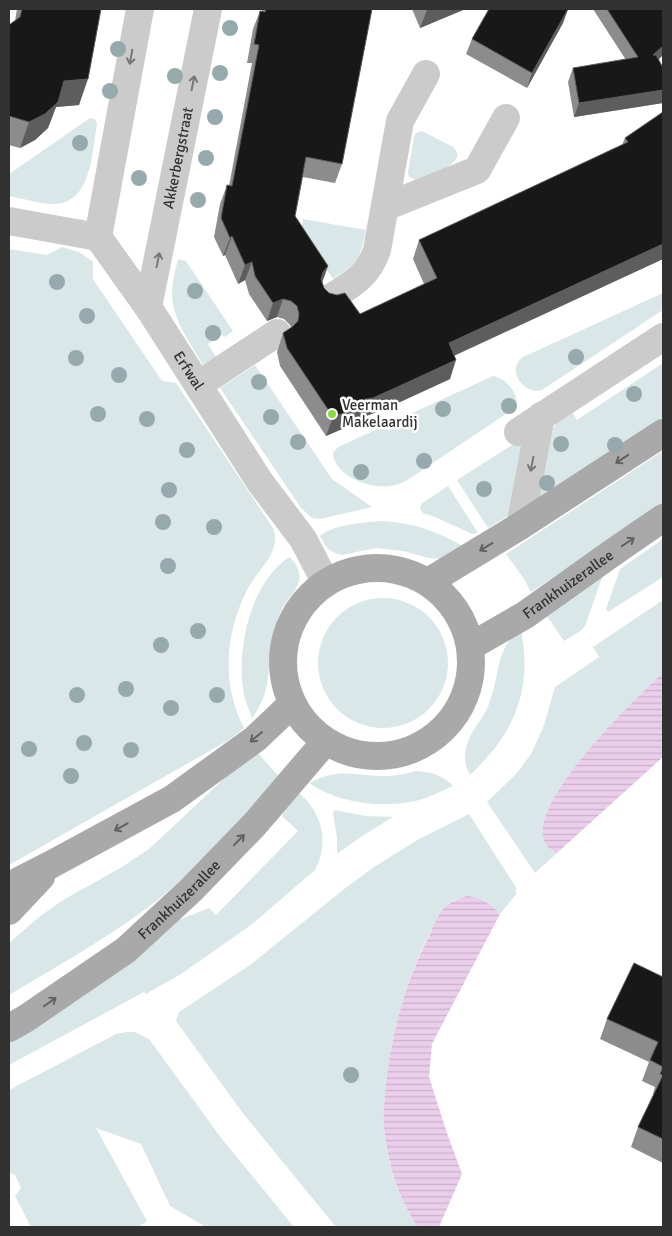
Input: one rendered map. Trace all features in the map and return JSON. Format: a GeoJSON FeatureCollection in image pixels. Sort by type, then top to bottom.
{"type":"FeatureCollection","features":[{"type":"Feature","properties":{"kind":"main road"},"geometry":{"type":"LineString","coordinates":[[428,582],[520,526],[663,433]]}},
{"type":"Feature","properties":{"kind":"main road","name":"Frankhuizerallee"},"geometry":{"type":"LineString","coordinates":[[471,646],[525,615],[663,518]]}},
{"type":"Feature","properties":{"kind":"main road"},"geometry":{"type":"LineString","coordinates":[[359,569],[395,569],[428,582],[456,610],[471,646],[471,680],[459,712],[436,737],[401,754],[361,756],[325,742],[306,725],[292,704],[283,671],[286,637],[301,606],[326,582],[359,569]]}},
{"type":"Feature","properties":{"kind":"main road"},"geometry":{"type":"LineString","coordinates":[[9,886],[172,798],[255,739],[292,704]]}},
{"type":"Feature","properties":{"kind":"main road","name":"Frankhuizerallee"},"geometry":{"type":"LineString","coordinates":[[9,1028],[25,1020],[126,950],[191,890],[255,824],[325,742]]}},
{"type":"Feature","properties":{"kind":"main road"},"geometry":{"type":"LineString","coordinates":[[9,911],[52,864]]}},
{"type":"Feature","properties":{"kind":"street"},"geometry":{"type":"LineString","coordinates":[[9,221],[98,237],[140,9]]}},
{"type":"Feature","properties":{"kind":"street","name":"Akkerbergstraat"},"geometry":{"type":"LineString","coordinates":[[148,307],[208,9]]}},
{"type":"Feature","properties":{"kind":"street"},"geometry":{"type":"LineString","coordinates":[[330,298],[357,281],[373,262],[377,250],[400,121],[426,74]]}},
{"type":"Feature","properties":{"kind":"street"},"geometry":{"type":"LineString","coordinates":[[385,207],[477,170],[506,118]]}},
{"type":"Feature","properties":{"kind":"street","name":"Erfwal"},"geometry":{"type":"LineString","coordinates":[[98,237],[148,307],[260,482],[303,538],[326,582]]}},
{"type":"Feature","properties":{"kind":"street"},"geometry":{"type":"LineString","coordinates":[[198,385],[277,333]]}},
{"type":"Feature","properties":{"kind":"street"},"geometry":{"type":"LineString","coordinates":[[518,432],[663,336]]}},
{"type":"Feature","properties":{"kind":"street"},"geometry":{"type":"LineString","coordinates":[[520,526],[541,416]]}},
{"type":"Feature","properties":{"kind":"shaded area"},"geometry":{"type":"Polygon","coordinates":[[[90,118],[95,119],[97,124],[91,161],[88,174],[76,195],[67,201],[55,204],[9,196],[9,174],[90,118]]]}},
{"type":"Feature","properties":{"kind":"shaded area"},"geometry":{"type":"Polygon","coordinates":[[[422,131],[453,147],[457,153],[456,158],[446,168],[416,180],[409,177],[408,172],[414,137],[416,133],[422,131]]]}},
{"type":"Feature","properties":{"kind":"shaded area"},"geometry":{"type":"Polygon","coordinates":[[[303,219],[366,230],[362,248],[352,265],[333,279],[301,231],[303,219]]]}},
{"type":"Feature","properties":{"kind":"shaded area"},"geometry":{"type":"Polygon","coordinates":[[[62,247],[79,252],[93,262],[93,279],[160,378],[163,381],[176,383],[273,528],[275,537],[268,560],[248,588],[240,605],[231,640],[229,676],[237,711],[244,728],[229,740],[9,865],[9,249],[47,255],[62,247]]]}},
{"type":"Feature","properties":{"kind":"shaded area"},"geometry":{"type":"Polygon","coordinates":[[[178,259],[186,261],[233,331],[225,337],[222,335],[208,344],[216,357],[203,365],[175,313],[172,294],[178,259]]]}},
{"type":"Feature","properties":{"kind":"shaded area"},"geometry":{"type":"Polygon","coordinates":[[[663,293],[663,310],[542,390],[535,391],[529,389],[519,380],[516,368],[518,362],[523,357],[663,293]]]}},
{"type":"Feature","properties":{"kind":"shaded area"},"geometry":{"type":"Polygon","coordinates":[[[663,363],[663,427],[540,499],[538,495],[553,428],[561,418],[572,412],[577,420],[663,363]]]}},
{"type":"Feature","properties":{"kind":"shaded area"},"geometry":{"type":"Polygon","coordinates":[[[255,365],[332,479],[372,507],[320,519],[312,518],[301,508],[220,388],[255,365]]]}},
{"type":"Feature","properties":{"kind":"shaded area"},"geometry":{"type":"Polygon","coordinates":[[[493,376],[503,380],[511,388],[516,398],[515,408],[406,481],[391,486],[364,483],[347,475],[335,461],[333,453],[338,447],[493,376]]]}},
{"type":"Feature","properties":{"kind":"shaded area"},"geometry":{"type":"Polygon","coordinates":[[[520,440],[524,440],[510,510],[508,511],[510,515],[488,528],[457,480],[520,440]]]}},
{"type":"Feature","properties":{"kind":"shaded area"},"geometry":{"type":"Polygon","coordinates":[[[663,451],[663,505],[531,592],[506,554],[663,451]]]}},
{"type":"Feature","properties":{"kind":"shaded area"},"geometry":{"type":"Polygon","coordinates":[[[448,486],[478,533],[472,534],[423,513],[420,509],[421,504],[448,486]]]}},
{"type":"Feature","properties":{"kind":"shaded area"},"geometry":{"type":"Polygon","coordinates":[[[384,521],[408,524],[430,530],[472,552],[442,559],[376,548],[342,555],[328,549],[320,536],[342,526],[384,521]]]}},
{"type":"Feature","properties":{"kind":"shaded area"},"geometry":{"type":"Polygon","coordinates":[[[663,539],[663,577],[608,612],[606,609],[620,569],[663,539]]]}},
{"type":"Feature","properties":{"kind":"shaded area"},"geometry":{"type":"Polygon","coordinates":[[[289,557],[297,568],[299,581],[278,619],[272,641],[267,686],[259,707],[252,718],[243,689],[242,653],[245,635],[256,599],[265,582],[276,568],[289,557]]]}},
{"type":"Feature","properties":{"kind":"shaded area"},"geometry":{"type":"Polygon","coordinates":[[[603,575],[585,626],[582,630],[564,641],[542,609],[603,575]]]}},
{"type":"Feature","properties":{"kind":"shaded area"},"geometry":{"type":"Polygon","coordinates":[[[383,598],[396,599],[408,603],[429,617],[443,638],[447,650],[447,676],[443,688],[429,709],[408,723],[396,727],[383,728],[370,727],[358,723],[337,709],[323,688],[319,676],[318,663],[319,650],[323,638],[337,617],[358,603],[370,599],[383,598]]]}},
{"type":"Feature","properties":{"kind":"shaded area"},"geometry":{"type":"Polygon","coordinates":[[[663,600],[663,673],[604,732],[559,790],[545,817],[543,839],[557,853],[535,873],[487,802],[516,774],[531,754],[543,728],[555,687],[599,657],[593,647],[663,600]]]}},
{"type":"Feature","properties":{"kind":"shaded area"},"geometry":{"type":"Polygon","coordinates":[[[520,626],[524,648],[524,670],[517,708],[499,743],[470,775],[465,758],[468,742],[489,704],[499,664],[506,646],[520,626]]]}},
{"type":"Feature","properties":{"kind":"shaded area"},"geometry":{"type":"Polygon","coordinates":[[[663,673],[663,757],[557,853],[543,839],[545,817],[558,790],[579,761],[604,732],[663,673]]]}},
{"type":"Feature","properties":{"kind":"shaded area"},"geometry":{"type":"Polygon","coordinates":[[[257,752],[280,778],[218,846],[177,884],[137,915],[9,995],[9,943],[39,917],[63,900],[122,867],[149,849],[230,773],[257,752]]]}},
{"type":"Feature","properties":{"kind":"shaded area"},"geometry":{"type":"Polygon","coordinates":[[[416,771],[436,775],[445,779],[453,786],[416,801],[397,804],[371,804],[332,795],[309,783],[328,775],[390,776],[416,771]]]}},
{"type":"Feature","properties":{"kind":"shaded area"},"geometry":{"type":"Polygon","coordinates":[[[298,792],[313,809],[321,828],[323,838],[322,849],[315,870],[251,925],[181,974],[9,1065],[9,1041],[171,923],[209,908],[216,915],[298,831],[282,816],[287,805],[298,792]]]}},
{"type":"Feature","properties":{"kind":"shaded area"},"geometry":{"type":"Polygon","coordinates":[[[335,810],[365,816],[393,817],[337,854],[337,838],[333,813],[335,810]]]}},
{"type":"Feature","properties":{"kind":"shaded area"},"geometry":{"type":"Polygon","coordinates":[[[469,814],[517,889],[515,890],[517,893],[500,914],[487,903],[473,898],[458,899],[444,908],[414,967],[402,1005],[393,1044],[383,1122],[388,1154],[399,1192],[418,1227],[336,1227],[242,1112],[176,1021],[179,1012],[250,965],[374,867],[419,839],[469,814]]]}},
{"type":"Feature","properties":{"kind":"shaded area"},"geometry":{"type":"Polygon","coordinates":[[[468,896],[486,902],[500,914],[432,1044],[429,1077],[462,1174],[439,1227],[418,1227],[399,1192],[386,1140],[383,1116],[392,1045],[407,987],[435,923],[446,906],[455,900],[468,896]]]}},
{"type":"Feature","properties":{"kind":"shaded area"},"geometry":{"type":"Polygon","coordinates":[[[135,1032],[149,1039],[222,1139],[294,1227],[206,1227],[170,1206],[141,1144],[96,1128],[147,1221],[138,1227],[31,1227],[15,1196],[21,1188],[15,1175],[9,1173],[9,1090],[116,1034],[135,1032]]]}},
{"type":"Feature","properties":{"kind":"building"},"geometry":{"type":"Polygon","coordinates":[[[22,9],[101,9],[88,79],[64,81],[58,102],[45,114],[29,122],[9,116],[9,25],[20,17],[22,9]]]}},
{"type":"Feature","properties":{"kind":"building"},"geometry":{"type":"Polygon","coordinates":[[[266,9],[372,9],[342,164],[306,157],[295,216],[328,266],[323,272],[321,279],[324,288],[329,293],[337,295],[345,293],[360,314],[437,278],[419,240],[628,142],[625,138],[663,112],[663,244],[449,343],[456,360],[373,398],[361,400],[363,405],[333,417],[287,348],[283,333],[298,321],[297,306],[291,301],[283,299],[273,303],[255,276],[252,262],[245,265],[232,236],[230,238],[221,218],[227,185],[232,186],[259,45],[254,44],[260,11],[265,12],[266,9]]]}},
{"type":"Feature","properties":{"kind":"building"},"geometry":{"type":"Polygon","coordinates":[[[489,9],[568,9],[532,73],[472,39],[489,9]]]}},
{"type":"Feature","properties":{"kind":"building"},"geometry":{"type":"Polygon","coordinates":[[[607,9],[663,9],[663,46],[653,55],[656,55],[663,68],[663,90],[579,103],[573,68],[638,57],[607,9]]]}},
{"type":"Feature","properties":{"kind":"building"},"geometry":{"type":"Polygon","coordinates":[[[634,963],[663,977],[663,1067],[650,1060],[658,1042],[607,1019],[634,963]]]}},
{"type":"Feature","properties":{"kind":"building"},"geometry":{"type":"Polygon","coordinates":[[[663,1075],[663,1139],[638,1127],[663,1075]]]}},
{"type":"Feature","properties":{"kind":"place","name":"Veerman Makelaardij"},"geometry":{"type":"Point","coordinates":[332,414]}}]}
